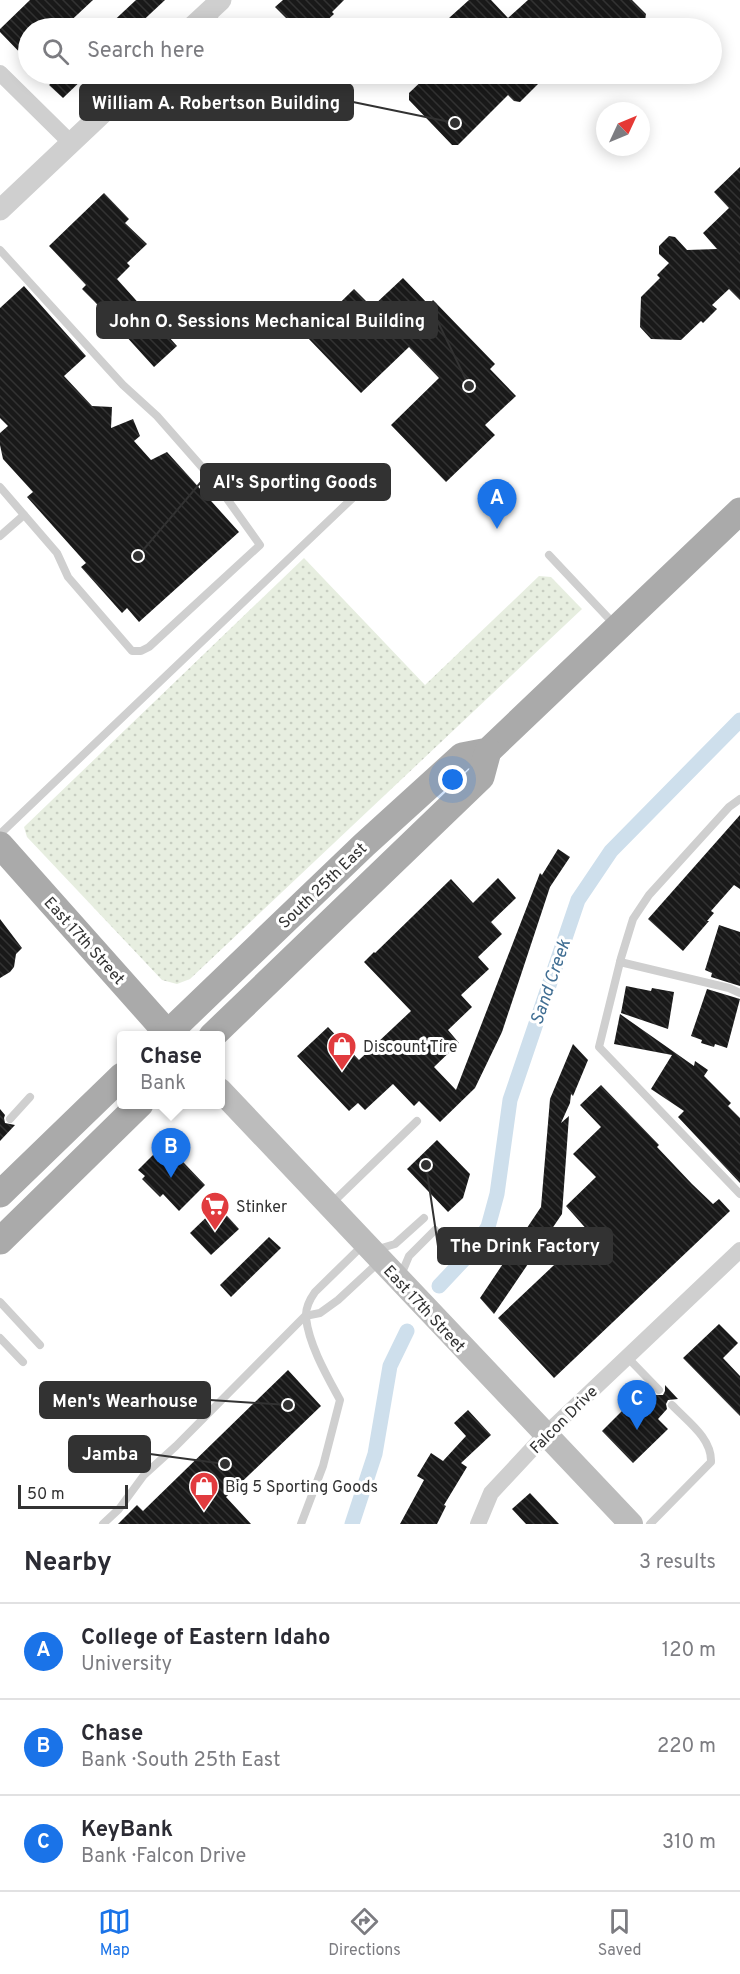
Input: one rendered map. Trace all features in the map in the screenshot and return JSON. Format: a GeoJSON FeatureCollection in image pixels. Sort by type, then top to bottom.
{"type":"FeatureCollection","features":[{"type":"Feature","properties":{"kind":"main road","name":"South 25th East"},"geometry":{"type":"LineString","coordinates":[[216,1031],[481,777],[488,751],[740,511]]}},
{"type":"Feature","properties":{"kind":"main road","name":"South 25th East"},"geometry":{"type":"LineString","coordinates":[[171,1031],[364,845],[462,756],[488,751]]}},
{"type":"Feature","properties":{"kind":"main road","name":"East 17th Street"},"geometry":{"type":"LineString","coordinates":[[0,845],[165,1031]]}},
{"type":"Feature","properties":{"kind":"main road"},"geometry":{"type":"LineString","coordinates":[[0,1194],[117,1082]]}},
{"type":"Feature","properties":{"kind":"main road","name":"East 17th Street"},"geometry":{"type":"LineString","coordinates":[[225,1095],[631,1524]]}},
{"type":"Feature","properties":{"kind":"main road"},"geometry":{"type":"LineString","coordinates":[[0,1241],[136,1109]]}},
{"type":"Feature","properties":{"kind":"street"},"geometry":{"type":"LineString","coordinates":[[201,18],[214,6]]}},
{"type":"Feature","properties":{"kind":"street"},"geometry":{"type":"LineString","coordinates":[[0,73],[70,142]]}},
{"type":"Feature","properties":{"kind":"street"},"geometry":{"type":"LineString","coordinates":[[0,210],[133,84]]}},
{"type":"Feature","properties":{"kind":"street","name":"Falcon Drive"},"geometry":{"type":"LineString","coordinates":[[478,1524],[491,1493],[546,1434],[740,1250]]}},
{"type":"Feature","properties":{"kind":"lane"},"geometry":{"type":"LineString","coordinates":[[276,84],[304,112]]}},
{"type":"Feature","properties":{"kind":"lane"},"geometry":{"type":"LineString","coordinates":[[0,250],[123,385],[157,416],[215,482],[261,545],[149,647],[141,651],[132,651],[68,577],[57,553],[0,487]]}},
{"type":"Feature","properties":{"kind":"lane"},"geometry":{"type":"LineString","coordinates":[[0,834],[361,490]]}},
{"type":"Feature","properties":{"kind":"lane"},"geometry":{"type":"LineString","coordinates":[[0,536],[24,515]]}},
{"type":"Feature","properties":{"kind":"lane"},"geometry":{"type":"LineString","coordinates":[[549,555],[617,628]]}},
{"type":"Feature","properties":{"kind":"lane"},"geometry":{"type":"LineString","coordinates":[[740,799],[729,807],[649,895],[633,919],[599,1047],[740,1194]]}},
{"type":"Feature","properties":{"kind":"lane"},"geometry":{"type":"LineString","coordinates":[[620,962],[729,988],[740,993]]}},
{"type":"Feature","properties":{"kind":"lane"},"geometry":{"type":"LineString","coordinates":[[9,1119],[30,1097]]}},
{"type":"Feature","properties":{"kind":"lane"},"geometry":{"type":"LineString","coordinates":[[329,1206],[417,1121]]}},
{"type":"Feature","properties":{"kind":"lane"},"geometry":{"type":"LineString","coordinates":[[103,1524],[118,1509],[144,1475],[176,1446],[305,1316],[309,1300],[315,1292],[372,1251],[395,1244],[424,1218]]}},
{"type":"Feature","properties":{"kind":"lane"},"geometry":{"type":"LineString","coordinates":[[401,1282],[402,1271],[409,1256],[435,1230]]}},
{"type":"Feature","properties":{"kind":"lane"},"geometry":{"type":"LineString","coordinates":[[305,1316],[320,1313],[338,1300],[372,1251]]}},
{"type":"Feature","properties":{"kind":"lane"},"geometry":{"type":"LineString","coordinates":[[0,1302],[40,1345]]}},
{"type":"Feature","properties":{"kind":"lane"},"geometry":{"type":"LineString","coordinates":[[301,1524],[323,1466],[339,1400],[318,1359],[305,1316]]}},
{"type":"Feature","properties":{"kind":"lane"},"geometry":{"type":"LineString","coordinates":[[0,1338],[23,1362]]}},
{"type":"Feature","properties":{"kind":"lane"},"geometry":{"type":"LineString","coordinates":[[627,1357],[659,1390]]}},
{"type":"Feature","properties":{"kind":"lane"},"geometry":{"type":"LineString","coordinates":[[650,1524],[711,1462],[712,1454],[705,1439],[672,1405]]}},
{"type":"Feature","properties":{"kind":"shaded area"},"geometry":{"type":"Polygon","coordinates":[[[304,558],[425,685],[539,576],[551,577],[582,609],[190,979],[177,984],[162,980],[27,837],[24,827],[304,558]]]}},
{"type":"Feature","properties":{"kind":"building"},"geometry":{"type":"Polygon","coordinates":[[[30,0],[93,0],[74,18],[18,18],[18,51],[0,32],[0,29],[30,0]]]}},
{"type":"Feature","properties":{"kind":"building"},"geometry":{"type":"Polygon","coordinates":[[[136,0],[165,0],[146,18],[117,18],[136,0]]]}},
{"type":"Feature","properties":{"kind":"building"},"geometry":{"type":"Polygon","coordinates":[[[283,0],[344,0],[332,12],[334,14],[330,18],[286,18],[275,7],[283,0]]]}},
{"type":"Feature","properties":{"kind":"building"},"geometry":{"type":"Polygon","coordinates":[[[469,0],[491,0],[508,18],[449,18],[469,0]]]}},
{"type":"Feature","properties":{"kind":"building"},"geometry":{"type":"Polygon","coordinates":[[[528,0],[632,0],[646,14],[645,18],[508,18],[528,0]]]}},
{"type":"Feature","properties":{"kind":"building"},"geometry":{"type":"Polygon","coordinates":[[[50,84],[78,84],[63,98],[50,84]]]}},
{"type":"Feature","properties":{"kind":"building"},"geometry":{"type":"Polygon","coordinates":[[[418,84],[538,84],[520,102],[514,101],[508,95],[458,145],[452,145],[409,100],[409,93],[418,84]]]}},
{"type":"Feature","properties":{"kind":"building"},"geometry":{"type":"Polygon","coordinates":[[[740,167],[740,300],[729,289],[712,305],[717,309],[681,340],[651,339],[640,327],[641,297],[660,278],[657,275],[669,263],[659,254],[659,246],[669,236],[675,237],[687,250],[717,249],[703,233],[729,208],[714,192],[740,167]]]}},
{"type":"Feature","properties":{"kind":"building"},"geometry":{"type":"Polygon","coordinates":[[[104,193],[129,219],[125,223],[147,244],[127,263],[130,266],[117,279],[177,346],[154,367],[82,289],[86,285],[49,246],[104,193]]]}},
{"type":"Feature","properties":{"kind":"building"},"geometry":{"type":"Polygon","coordinates":[[[403,278],[429,305],[433,300],[495,364],[490,369],[516,396],[485,425],[495,435],[446,482],[391,425],[439,378],[409,347],[361,393],[306,336],[354,289],[372,307],[403,278]]]}},
{"type":"Feature","properties":{"kind":"building"},"geometry":{"type":"Polygon","coordinates":[[[24,286],[86,356],[64,376],[92,406],[112,407],[111,428],[133,419],[140,436],[134,441],[151,460],[167,452],[239,532],[139,622],[127,608],[122,613],[81,567],[86,563],[27,497],[33,492],[3,459],[0,433],[8,426],[0,418],[0,308],[24,286]]]}},
{"type":"Feature","properties":{"kind":"building"},"geometry":{"type":"Polygon","coordinates":[[[740,815],[740,889],[734,885],[711,911],[714,913],[707,921],[709,921],[683,951],[648,919],[740,815]]]}},
{"type":"Feature","properties":{"kind":"building"},"geometry":{"type":"Polygon","coordinates":[[[558,849],[570,857],[550,887],[502,1032],[475,1088],[440,1122],[419,1101],[414,1106],[393,1084],[365,1110],[358,1103],[349,1111],[297,1056],[328,1027],[359,1060],[411,1011],[364,962],[451,879],[473,903],[498,878],[516,898],[491,922],[502,934],[478,957],[489,969],[461,995],[472,1007],[448,1030],[459,1043],[434,1067],[456,1090],[540,873],[542,875],[558,849]]]}},
{"type":"Feature","properties":{"kind":"building"},"geometry":{"type":"Polygon","coordinates":[[[0,919],[22,948],[16,954],[14,967],[0,978],[0,919]]]}},
{"type":"Feature","properties":{"kind":"building"},"geometry":{"type":"Polygon","coordinates":[[[719,925],[740,932],[740,986],[711,977],[712,973],[705,970],[719,925]]]}},
{"type":"Feature","properties":{"kind":"building"},"geometry":{"type":"Polygon","coordinates":[[[626,986],[651,991],[652,988],[674,992],[668,1029],[621,1013],[626,986]]]}},
{"type":"Feature","properties":{"kind":"building"},"geometry":{"type":"Polygon","coordinates":[[[707,989],[740,999],[727,1048],[701,1043],[702,1040],[691,1036],[707,989]]]}},
{"type":"Feature","properties":{"kind":"building"},"geometry":{"type":"Polygon","coordinates":[[[620,1014],[694,1066],[695,1061],[708,1070],[704,1076],[731,1103],[728,1106],[740,1118],[740,1183],[678,1117],[684,1111],[651,1089],[672,1055],[614,1044],[620,1014]]]}},
{"type":"Feature","properties":{"kind":"building"},"geometry":{"type":"Polygon","coordinates":[[[573,1044],[588,1060],[573,1096],[571,1094],[570,1103],[561,1123],[569,1116],[562,1214],[494,1314],[480,1298],[541,1207],[550,1099],[573,1044]]]}},
{"type":"Feature","properties":{"kind":"building"},"geometry":{"type":"Polygon","coordinates":[[[601,1085],[659,1145],[657,1147],[692,1184],[713,1204],[719,1199],[730,1211],[554,1378],[498,1318],[589,1232],[566,1206],[596,1177],[573,1154],[601,1127],[580,1105],[601,1085]]]}},
{"type":"Feature","properties":{"kind":"building"},"geometry":{"type":"Polygon","coordinates":[[[0,1109],[5,1115],[5,1123],[15,1125],[0,1141],[0,1109]]]}},
{"type":"Feature","properties":{"kind":"building"},"geometry":{"type":"Polygon","coordinates":[[[437,1140],[470,1174],[463,1198],[448,1212],[407,1169],[437,1140]]]}},
{"type":"Feature","properties":{"kind":"building"},"geometry":{"type":"Polygon","coordinates":[[[165,1143],[205,1185],[179,1211],[163,1194],[160,1197],[142,1179],[145,1176],[138,1170],[165,1143]]]}},
{"type":"Feature","properties":{"kind":"building","name":"Stinker"},"geometry":{"type":"Polygon","coordinates":[[[218,1206],[239,1229],[211,1255],[190,1233],[218,1206]]]}},
{"type":"Feature","properties":{"kind":"building"},"geometry":{"type":"Polygon","coordinates":[[[269,1237],[281,1248],[231,1297],[220,1285],[269,1237]]]}},
{"type":"Feature","properties":{"kind":"building"},"geometry":{"type":"Polygon","coordinates":[[[719,1324],[738,1343],[723,1358],[740,1376],[740,1416],[683,1358],[719,1324]]]}},
{"type":"Feature","properties":{"kind":"building"},"geometry":{"type":"Polygon","coordinates":[[[288,1370],[321,1406],[226,1497],[251,1524],[118,1524],[137,1505],[143,1511],[288,1370]]]}},
{"type":"Feature","properties":{"kind":"building"},"geometry":{"type":"Polygon","coordinates":[[[665,1385],[678,1399],[668,1400],[667,1409],[658,1419],[668,1429],[633,1463],[602,1431],[629,1404],[644,1405],[655,1395],[663,1395],[665,1385]]]}},
{"type":"Feature","properties":{"kind":"building"},"geometry":{"type":"Polygon","coordinates":[[[468,1410],[491,1435],[461,1463],[467,1467],[444,1505],[446,1506],[437,1524],[400,1524],[424,1480],[417,1476],[431,1453],[443,1461],[466,1436],[454,1423],[468,1410]]]}},
{"type":"Feature","properties":{"kind":"building"},"geometry":{"type":"Polygon","coordinates":[[[530,1493],[559,1524],[526,1524],[512,1509],[530,1493]]]}},
{"type":"Feature","properties":{"kind":"waterway","name":"Sand Creek"},"geometry":{"type":"LineString","coordinates":[[439,1286],[471,1252],[488,1227],[497,1194],[510,1100],[578,900],[611,851],[740,720]]}},
{"type":"Feature","properties":{"kind":"waterway","name":"Sand Creek"},"geometry":{"type":"LineString","coordinates":[[352,1524],[375,1454],[390,1366],[407,1331]]}},
{"type":"Feature","properties":{"kind":"place","name":"William A. Robertson Building"},"geometry":{"type":"Point","coordinates":[455,123]}},
{"type":"Feature","properties":{"kind":"place","name":"John O. Sessions Mechanical Building"},"geometry":{"type":"Point","coordinates":[469,386]}},
{"type":"Feature","properties":{"kind":"place","name":"College of Eastern Idaho"},"geometry":{"type":"Point","coordinates":[497,529]}},
{"type":"Feature","properties":{"kind":"place","name":"Al's Sporting Goods"},"geometry":{"type":"Point","coordinates":[138,556]}},
{"type":"Feature","properties":{"kind":"place","name":"Discount Tire"},"geometry":{"type":"Point","coordinates":[342,1072]}},
{"type":"Feature","properties":{"kind":"place","name":"The Drink Factory"},"geometry":{"type":"Point","coordinates":[426,1165]}},
{"type":"Feature","properties":{"kind":"place","name":"Chase"},"geometry":{"type":"Point","coordinates":[171,1178]}},
{"type":"Feature","properties":{"kind":"place","name":"Stinker"},"geometry":{"type":"Point","coordinates":[215,1232]}},
{"type":"Feature","properties":{"kind":"place","name":"Men's Wearhouse"},"geometry":{"type":"Point","coordinates":[288,1405]}},
{"type":"Feature","properties":{"kind":"place","name":"KeyBank"},"geometry":{"type":"Point","coordinates":[637,1430]}},
{"type":"Feature","properties":{"kind":"place","name":"Jamba"},"geometry":{"type":"Point","coordinates":[225,1464]}},
{"type":"Feature","properties":{"kind":"place","name":"Big 5 Sporting Goods"},"geometry":{"type":"Point","coordinates":[204,1512]}}]}
